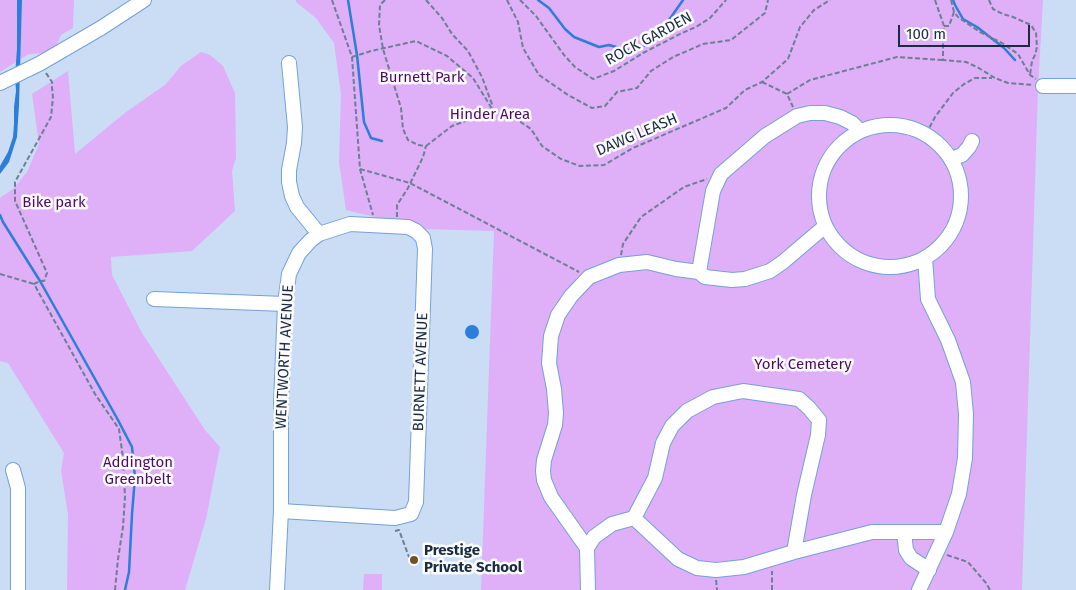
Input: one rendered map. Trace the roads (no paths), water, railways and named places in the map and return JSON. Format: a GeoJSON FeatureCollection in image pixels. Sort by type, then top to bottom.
{"type":"FeatureCollection","features":[{"type":"Feature","properties":{"kind":"street"},"geometry":{"type":"LineString","coordinates":[[1,82],[37,65],[101,28],[144,0]]}},
{"type":"Feature","properties":{"kind":"street"},"geometry":{"type":"LineString","coordinates":[[289,63],[295,127],[289,182],[292,196],[298,207],[319,234]]}},
{"type":"Feature","properties":{"kind":"street"},"geometry":{"type":"LineString","coordinates":[[1043,86],[1076,86]]}},
{"type":"Feature","properties":{"kind":"street"},"geometry":{"type":"LineString","coordinates":[[700,272],[713,191],[721,174],[765,136],[797,116],[810,113],[825,113],[852,123],[860,131]]}},
{"type":"Feature","properties":{"kind":"street"},"geometry":{"type":"LineString","coordinates":[[886,124],[907,126],[926,134],[936,141],[951,159],[957,174],[960,190],[960,206],[956,222],[938,248],[925,258],[906,265],[886,267],[867,264],[849,255],[823,228],[818,192],[821,175],[828,160],[838,146],[860,131],[886,124]]}},
{"type":"Feature","properties":{"kind":"street"},"geometry":{"type":"LineString","coordinates":[[951,159],[962,155],[972,141]]}},
{"type":"Feature","properties":{"kind":"street","name":"WENTWORTH AVENUE"},"geometry":{"type":"LineString","coordinates":[[278,590],[281,511],[281,404],[285,304],[289,274],[299,253],[319,234],[350,224],[408,227],[416,231]]}},
{"type":"Feature","properties":{"kind":"street"},"geometry":{"type":"LineString","coordinates":[[588,590],[586,548],[552,497],[544,480],[543,471],[544,460],[555,425],[556,403],[550,363],[551,336],[558,315],[571,296],[590,277],[619,265],[647,262],[676,269],[700,272],[706,277],[732,280],[745,279],[770,271],[823,228]]}},
{"type":"Feature","properties":{"kind":"street","name":"BURNETT AVENUE"},"geometry":{"type":"LineString","coordinates":[[281,511],[394,518],[411,514],[416,502],[425,249],[423,238],[416,231]]}},
{"type":"Feature","properties":{"kind":"street"},"geometry":{"type":"LineString","coordinates":[[919,590],[946,532],[959,494],[965,458],[966,414],[963,382],[948,340],[928,299],[925,258]]}},
{"type":"Feature","properties":{"kind":"street"},"geometry":{"type":"LineString","coordinates":[[154,299],[285,304]]}},
{"type":"Feature","properties":{"kind":"street"},"geometry":{"type":"LineString","coordinates":[[586,548],[594,537],[612,524],[634,518],[654,478],[663,443],[672,426],[687,411],[713,397],[743,391],[799,399],[810,408],[819,420],[818,435],[804,495],[794,552]]}},
{"type":"Feature","properties":{"kind":"street"},"geometry":{"type":"LineString","coordinates":[[13,470],[18,488],[18,590]]}},
{"type":"Feature","properties":{"kind":"street"},"geometry":{"type":"LineString","coordinates":[[634,518],[678,559],[697,568],[716,570],[744,567],[872,532],[946,532]]}},
{"type":"Feature","properties":{"kind":"street"},"geometry":{"type":"LineString","coordinates":[[904,532],[906,550],[911,558],[929,570]]}},
{"type":"Feature","properties":{"kind":"water"},"geometry":{"type":"Polygon","coordinates":[[[17,0],[22,0],[17,137],[9,162],[0,174],[0,166],[8,152],[13,137],[16,91],[17,0]]]}},
{"type":"Feature","properties":{"kind":"water"},"geometry":{"type":"Polygon","coordinates":[[[472,325],[477,327],[479,332],[477,337],[472,339],[467,337],[465,332],[467,327],[472,325]]]}},
{"type":"Feature","properties":{"kind":"waterway"},"geometry":{"type":"LineString","coordinates":[[348,0],[357,55],[364,122],[371,138],[382,141]]}},
{"type":"Feature","properties":{"kind":"waterway"},"geometry":{"type":"LineString","coordinates":[[538,0],[549,8],[565,29],[574,37],[599,47],[609,45],[631,51],[647,44],[662,30],[683,0]]}},
{"type":"Feature","properties":{"kind":"waterway"},"geometry":{"type":"LineString","coordinates":[[953,0],[963,19],[977,27],[1004,48],[1015,60]]}},
{"type":"Feature","properties":{"kind":"waterway"},"geometry":{"type":"LineString","coordinates":[[0,215],[40,281],[132,447],[135,477],[129,572],[125,590]]}},
{"type":"Feature","properties":{"kind":"place","name":"Prestige Private School"},"geometry":{"type":"Point","coordinates":[414,560]}},
{"type":"Feature","properties":{"kind":"park label","name":"Burnett Park"},"geometry":{"type":"Point","coordinates":[422,78]}},
{"type":"Feature","properties":{"kind":"park label","name":"Hinder Area"},"geometry":{"type":"Point","coordinates":[490,115]}},
{"type":"Feature","properties":{"kind":"park label","name":"Bike park"},"geometry":{"type":"Point","coordinates":[54,203]}},
{"type":"Feature","properties":{"kind":"park label","name":"York Cemetery"},"geometry":{"type":"Point","coordinates":[803,365]}},
{"type":"Feature","properties":{"kind":"park label","name":"Addington Greenbelt"},"geometry":{"type":"Point","coordinates":[138,472]}}]}
